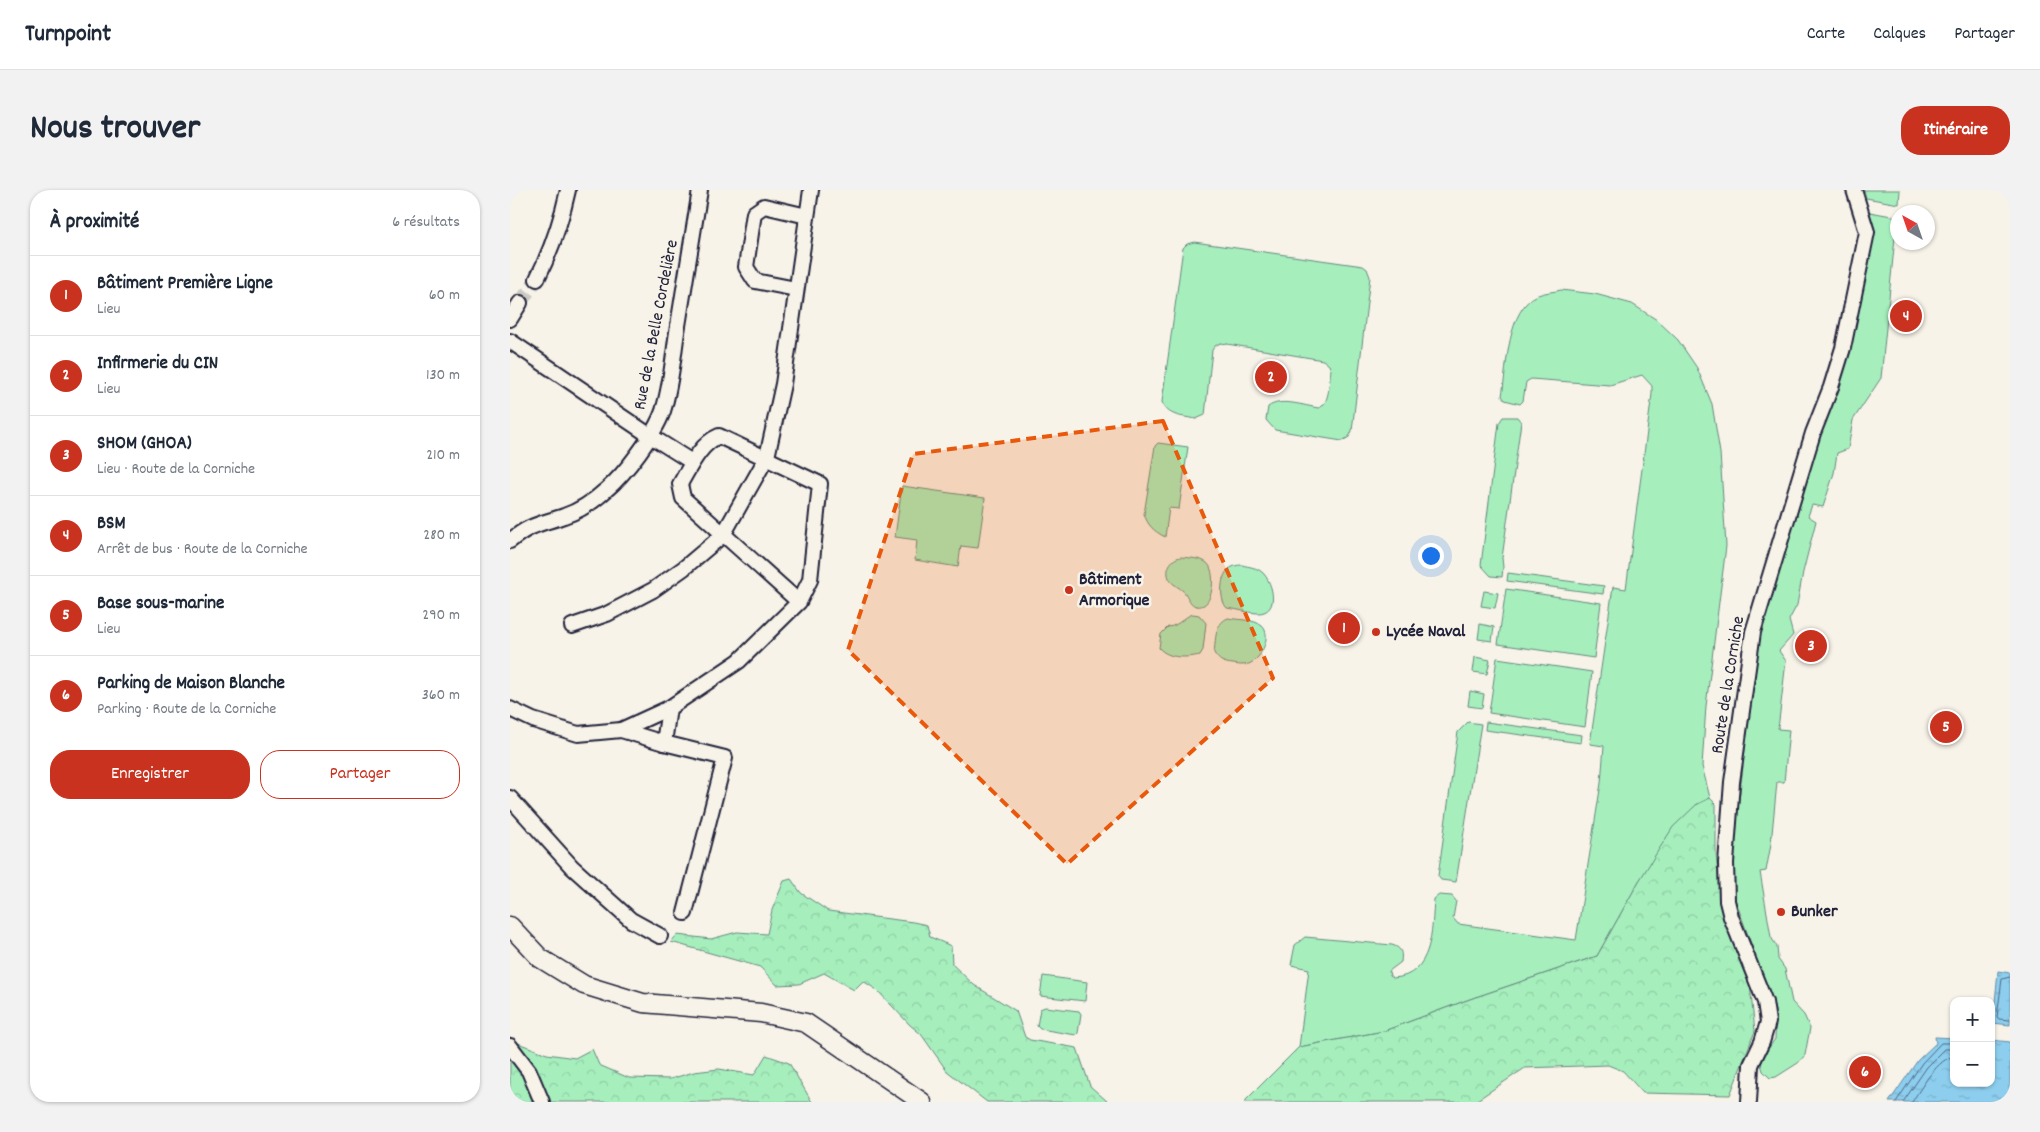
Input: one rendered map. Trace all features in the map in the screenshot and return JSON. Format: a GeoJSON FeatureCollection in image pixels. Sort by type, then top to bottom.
{"type":"FeatureCollection","features":[{"type":"Feature","properties":{"kind":"street"},"geometry":{"type":"LineString","coordinates":[[537,279],[551,251],[568,190]]}},
{"type":"Feature","properties":{"kind":"street","name":"Rue de la Belle Cordelière"},"geometry":{"type":"LineString","coordinates":[[510,541],[522,531],[540,522],[565,516],[582,508],[607,489],[627,467],[649,436],[663,410],[700,190]]}},
{"type":"Feature","properties":{"kind":"street"},"geometry":{"type":"LineString","coordinates":[[572,626],[607,614],[653,590],[684,568],[723,535],[767,457],[783,384],[811,190]]}},
{"type":"Feature","properties":{"kind":"street","name":"Route de la Corniche"},"geometry":{"type":"LineString","coordinates":[[1748,1102],[1751,1066],[1762,1042],[1768,1022],[1765,1002],[1731,917],[1727,901],[1726,863],[1732,782],[1753,632],[1813,433],[1831,387],[1843,348],[1867,232],[1854,190]]}},
{"type":"Feature","properties":{"kind":"street"},"geometry":{"type":"LineString","coordinates":[[796,290],[755,281],[746,267],[754,213],[764,206],[807,216]]}},
{"type":"Feature","properties":{"kind":"street"},"geometry":{"type":"LineString","coordinates":[[510,319],[520,303]]}},
{"type":"Feature","properties":{"kind":"street"},"geometry":{"type":"LineString","coordinates":[[510,341],[649,436],[692,462]]}},
{"type":"Feature","properties":{"kind":"street"},"geometry":{"type":"LineString","coordinates":[[510,709],[533,720],[578,734],[621,730],[669,708],[739,661],[800,602],[810,580],[820,484],[767,457],[719,436],[710,440],[692,462],[680,484],[683,498],[800,602]]}},
{"type":"Feature","properties":{"kind":"street"},"geometry":{"type":"LineString","coordinates":[[664,743],[669,708]]}},
{"type":"Feature","properties":{"kind":"street"},"geometry":{"type":"LineString","coordinates":[[621,730],[725,758],[685,913]]}},
{"type":"Feature","properties":{"kind":"street"},"geometry":{"type":"LineString","coordinates":[[510,798],[580,874],[631,920],[660,936]]}},
{"type":"Feature","properties":{"kind":"street"},"geometry":{"type":"LineString","coordinates":[[510,926],[540,958],[584,985],[643,1003],[761,1013],[806,1023],[922,1102]]}},
{"type":"Feature","properties":{"kind":"street"},"geometry":{"type":"LineString","coordinates":[[510,1046],[529,1071],[542,1102]]}},
{"type":"Feature","properties":{"kind":"street"},"geometry":{"type":"LineString","coordinates":[[510,1061],[521,1071],[529,1071]]}},
{"type":"Feature","properties":{"kind":"highlighted area"},"geometry":{"type":"Polygon","coordinates":[[[1163,421],[1273,678],[1067,864],[848,650],[913,454],[1163,421]]]}},
{"type":"Feature","properties":{"kind":"green space"},"geometry":{"type":"Polygon","coordinates":[[[1864,190],[1900,190],[1899,204],[1866,198],[1864,190]]]}},
{"type":"Feature","properties":{"kind":"green space"},"geometry":{"type":"Polygon","coordinates":[[[1870,212],[1890,216],[1890,250],[1894,250],[1881,378],[1853,420],[1848,449],[1837,453],[1834,473],[1823,507],[1812,505],[1808,516],[1816,521],[1797,605],[1789,620],[1793,635],[1779,651],[1786,661],[1778,729],[1789,730],[1784,782],[1777,782],[1771,844],[1766,871],[1760,872],[1771,937],[1777,947],[1778,959],[1785,969],[1792,1002],[1804,1015],[1810,1028],[1805,1055],[1798,1063],[1776,1077],[1770,1078],[1763,1071],[1761,1064],[1766,1052],[1775,1039],[1776,1013],[1735,899],[1734,842],[1760,624],[1872,236],[1870,212]]]}},
{"type":"Feature","properties":{"kind":"green space"},"geometry":{"type":"Polygon","coordinates":[[[1194,242],[1363,266],[1367,269],[1370,277],[1352,431],[1349,437],[1342,441],[1275,430],[1266,420],[1268,407],[1273,404],[1286,402],[1319,408],[1323,406],[1327,397],[1331,370],[1329,365],[1323,360],[1221,343],[1212,350],[1205,415],[1196,419],[1168,411],[1162,402],[1183,248],[1187,244],[1194,242]]]}},
{"type":"Feature","properties":{"kind":"green space"},"geometry":{"type":"Polygon","coordinates":[[[1561,290],[1595,294],[1632,304],[1657,320],[1678,340],[1697,368],[1712,404],[1720,453],[1726,546],[1706,706],[1702,766],[1710,798],[1696,805],[1639,881],[1597,956],[1470,999],[1384,1031],[1299,1047],[1309,969],[1291,965],[1295,945],[1305,937],[1395,946],[1401,951],[1401,962],[1389,971],[1390,976],[1393,978],[1406,975],[1416,969],[1428,949],[1431,937],[1434,899],[1439,895],[1452,896],[1456,901],[1453,918],[1458,924],[1576,940],[1601,783],[1604,746],[1590,744],[1613,587],[1626,589],[1652,386],[1642,375],[1610,385],[1531,379],[1526,382],[1523,401],[1520,404],[1505,400],[1502,396],[1507,355],[1514,325],[1520,312],[1528,302],[1538,295],[1561,290]]]}},
{"type":"Feature","properties":{"kind":"green space"},"geometry":{"type":"Polygon","coordinates":[[[1503,417],[1517,417],[1521,422],[1502,558],[1502,577],[1491,576],[1481,565],[1499,423],[1503,417]]]}},
{"type":"Feature","properties":{"kind":"green space"},"geometry":{"type":"Polygon","coordinates":[[[1158,443],[1188,447],[1179,509],[1169,508],[1165,537],[1152,528],[1144,514],[1155,446],[1158,443]]]}},
{"type":"Feature","properties":{"kind":"green space"},"geometry":{"type":"Polygon","coordinates":[[[902,486],[985,498],[978,548],[961,546],[958,567],[915,560],[917,540],[895,537],[902,486]]]}},
{"type":"Feature","properties":{"kind":"green space"},"geometry":{"type":"Polygon","coordinates":[[[1181,557],[1202,560],[1210,567],[1212,572],[1211,593],[1209,599],[1201,606],[1195,606],[1185,593],[1171,582],[1168,576],[1168,569],[1172,562],[1181,557]]]}},
{"type":"Feature","properties":{"kind":"green space"},"geometry":{"type":"Polygon","coordinates":[[[1242,565],[1261,571],[1270,583],[1272,603],[1265,612],[1246,612],[1227,608],[1224,604],[1222,582],[1226,572],[1235,566],[1242,565]]]}},
{"type":"Feature","properties":{"kind":"green space"},"geometry":{"type":"Polygon","coordinates":[[[1508,573],[1604,586],[1603,594],[1507,581],[1508,573]]]}},
{"type":"Feature","properties":{"kind":"green space"},"geometry":{"type":"Polygon","coordinates":[[[1506,589],[1601,603],[1594,658],[1498,644],[1506,589]]]}},
{"type":"Feature","properties":{"kind":"green space"},"geometry":{"type":"Polygon","coordinates":[[[1484,591],[1498,593],[1495,608],[1481,606],[1484,591]]]}},
{"type":"Feature","properties":{"kind":"green space"},"geometry":{"type":"Polygon","coordinates":[[[1193,614],[1199,615],[1206,623],[1203,650],[1200,655],[1178,657],[1163,652],[1159,648],[1161,634],[1168,627],[1193,614]]]}},
{"type":"Feature","properties":{"kind":"green space"},"geometry":{"type":"Polygon","coordinates":[[[1228,618],[1255,622],[1265,630],[1266,640],[1262,651],[1251,663],[1242,665],[1227,663],[1220,660],[1214,653],[1218,628],[1228,618]]]}},
{"type":"Feature","properties":{"kind":"green space"},"geometry":{"type":"Polygon","coordinates":[[[1480,624],[1494,627],[1492,641],[1478,639],[1480,624]]]}},
{"type":"Feature","properties":{"kind":"green space"},"geometry":{"type":"Polygon","coordinates":[[[1475,657],[1490,660],[1487,674],[1473,672],[1475,657]]]}},
{"type":"Feature","properties":{"kind":"green space"},"geometry":{"type":"Polygon","coordinates":[[[1497,658],[1592,672],[1585,727],[1489,713],[1497,658]]]}},
{"type":"Feature","properties":{"kind":"green space"},"geometry":{"type":"Polygon","coordinates":[[[1470,691],[1484,694],[1482,708],[1468,706],[1470,691]]]}},
{"type":"Feature","properties":{"kind":"green space"},"geometry":{"type":"Polygon","coordinates":[[[1468,722],[1481,724],[1456,882],[1441,880],[1438,876],[1458,732],[1468,722]]]}},
{"type":"Feature","properties":{"kind":"green space"},"geometry":{"type":"Polygon","coordinates":[[[1486,722],[1582,735],[1581,743],[1485,730],[1486,722]]]}},
{"type":"Feature","properties":{"kind":"green space"},"geometry":{"type":"Polygon","coordinates":[[[1710,798],[1716,804],[1716,854],[1721,905],[1734,931],[1750,985],[1755,1031],[1730,1095],[1643,1093],[1623,1071],[1608,1065],[1525,1068],[1474,1102],[1244,1102],[1299,1047],[1384,1031],[1470,999],[1597,956],[1639,881],[1673,827],[1696,805],[1710,798]]]}},
{"type":"Feature","properties":{"kind":"green space"},"geometry":{"type":"Polygon","coordinates":[[[791,879],[801,893],[828,911],[927,925],[930,937],[951,946],[952,964],[974,985],[1016,1011],[1025,1037],[1030,1040],[1077,1048],[1090,1086],[1108,1102],[987,1102],[947,1071],[921,1034],[877,990],[863,981],[854,990],[824,973],[799,984],[777,985],[760,967],[671,942],[677,935],[711,939],[737,932],[767,934],[772,910],[784,881],[791,879]]]}},
{"type":"Feature","properties":{"kind":"green space"},"geometry":{"type":"Polygon","coordinates":[[[1043,976],[1087,982],[1085,1001],[1040,996],[1043,976]]]}},
{"type":"Feature","properties":{"kind":"green space"},"geometry":{"type":"Polygon","coordinates":[[[1045,1007],[1079,1011],[1081,1014],[1078,1033],[1076,1035],[1040,1029],[1037,1026],[1040,1009],[1045,1007]]]}},
{"type":"Feature","properties":{"kind":"green space"},"geometry":{"type":"Polygon","coordinates":[[[510,1040],[547,1054],[575,1058],[592,1049],[599,1065],[629,1078],[670,1079],[694,1072],[719,1069],[754,1075],[766,1055],[789,1063],[812,1102],[510,1102],[510,1040]]]}},
{"type":"Feature","properties":{"kind":"water"},"geometry":{"type":"Polygon","coordinates":[[[1998,971],[2010,973],[2010,1025],[1995,1023],[1998,971]]]}},
{"type":"Feature","properties":{"kind":"water"},"geometry":{"type":"Polygon","coordinates":[[[1935,1037],[1950,1038],[1950,1087],[1995,1087],[1995,1040],[2010,1042],[2010,1102],[1889,1102],[1918,1060],[1936,1043],[1935,1037]]]}},
{"type":"Feature","properties":{"kind":"tunnel"},"geometry":{"type":"LineString","coordinates":[[520,303],[537,279]]}},
{"type":"Feature","properties":{"kind":"place","name":"BSM"},"geometry":{"type":"Point","coordinates":[1906,316]}},
{"type":"Feature","properties":{"kind":"place","name":"Infirmerie du CIN"},"geometry":{"type":"Point","coordinates":[1271,377]}},
{"type":"Feature","properties":{"kind":"place","name":"Bâtiment Armorique"},"geometry":{"type":"Point","coordinates":[1069,590]}},
{"type":"Feature","properties":{"kind":"place","name":"Bâtiment Première Ligne"},"geometry":{"type":"Point","coordinates":[1344,628]}},
{"type":"Feature","properties":{"kind":"place","name":"Lycée Naval"},"geometry":{"type":"Point","coordinates":[1376,632]}},
{"type":"Feature","properties":{"kind":"place","name":"SHOM (GHOA)"},"geometry":{"type":"Point","coordinates":[1811,646]}},
{"type":"Feature","properties":{"kind":"place","name":"Base sous-marine"},"geometry":{"type":"Point","coordinates":[1946,727]}},
{"type":"Feature","properties":{"kind":"place","name":"Bunker"},"geometry":{"type":"Point","coordinates":[1781,912]}},
{"type":"Feature","properties":{"kind":"place","name":"Parking de Maison Blanche"},"geometry":{"type":"Point","coordinates":[1865,1072]}}]}
